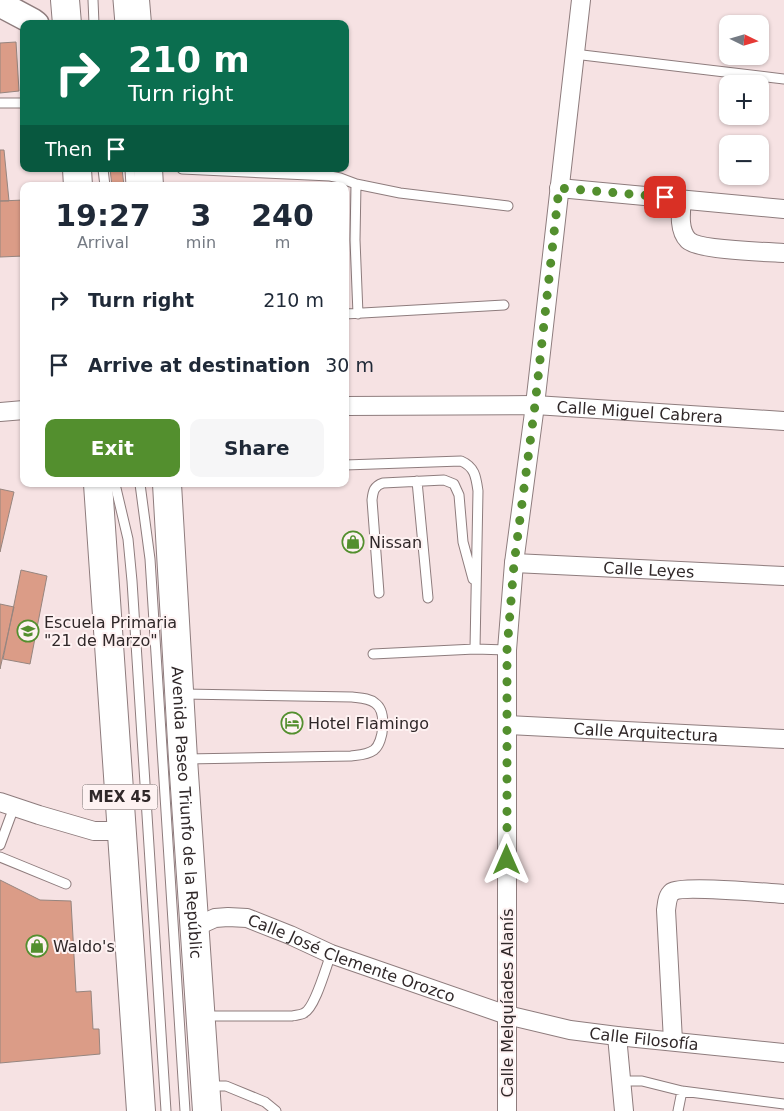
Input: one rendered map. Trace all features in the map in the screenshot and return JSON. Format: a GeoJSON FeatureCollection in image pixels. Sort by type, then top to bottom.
{"type":"FeatureCollection","features":[{"type":"Feature","properties":{"kind":"main road"},"geometry":{"type":"LineString","coordinates":[[65,0],[67,20]]}},
{"type":"Feature","properties":{"kind":"main road"},"geometry":{"type":"LineString","coordinates":[[135,0],[137,20]]}},
{"type":"Feature","properties":{"kind":"main road"},"geometry":{"type":"LineString","coordinates":[[0,4],[32,20]]}},
{"type":"Feature","properties":{"kind":"main road","name":"MEX 45"},"geometry":{"type":"LineString","coordinates":[[98,487],[141,1111]]}},
{"type":"Feature","properties":{"kind":"main road","name":"Avenida Paseo Triunfo de la Repúblic"},"geometry":{"type":"LineString","coordinates":[[167,487],[206,1099]]}},
{"type":"Feature","properties":{"kind":"street","name":"Calle Melquíades Alanís"},"geometry":{"type":"LineString","coordinates":[[507,1111],[507,650],[514,564],[535,405],[581,0]]}},
{"type":"Feature","properties":{"kind":"street"},"geometry":{"type":"LineString","coordinates":[[559,188],[784,209]]}},
{"type":"Feature","properties":{"kind":"street"},"geometry":{"type":"LineString","coordinates":[[682,199],[682,228],[688,240],[693,244],[708,247],[784,253]]}},
{"type":"Feature","properties":{"kind":"street","name":"Calle Miguel Cabrera"},"geometry":{"type":"LineString","coordinates":[[349,406],[535,405],[784,421]]}},
{"type":"Feature","properties":{"kind":"street"},"geometry":{"type":"LineString","coordinates":[[0,412],[20,410]]}},
{"type":"Feature","properties":{"kind":"street","name":"Calle Leyes"},"geometry":{"type":"LineString","coordinates":[[514,564],[784,576]]}},
{"type":"Feature","properties":{"kind":"street","name":"Calle Arquitectura"},"geometry":{"type":"LineString","coordinates":[[507,725],[784,739]]}},
{"type":"Feature","properties":{"kind":"street"},"geometry":{"type":"LineString","coordinates":[[7,804],[94,831],[122,831]]}},
{"type":"Feature","properties":{"kind":"street"},"geometry":{"type":"LineString","coordinates":[[673,1041],[666,910],[668,899],[673,892],[681,889],[734,890],[784,894]]}},
{"type":"Feature","properties":{"kind":"street","name":"Calle José Clemente Orozco"},"geometry":{"type":"LineString","coordinates":[[195,926],[215,918],[247,918],[330,954],[507,1015]]}},
{"type":"Feature","properties":{"kind":"street","name":"Calle Filosofía"},"geometry":{"type":"LineString","coordinates":[[507,1015],[570,1030],[784,1053]]}},
{"type":"Feature","properties":{"kind":"street"},"geometry":{"type":"LineString","coordinates":[[617,1036],[624,1111]]}},
{"type":"Feature","properties":{"kind":"lane"},"geometry":{"type":"LineString","coordinates":[[93,0],[94,20]]}},
{"type":"Feature","properties":{"kind":"lane"},"geometry":{"type":"LineString","coordinates":[[118,0],[120,20]]}},
{"type":"Feature","properties":{"kind":"lane"},"geometry":{"type":"LineString","coordinates":[[574,54],[784,79]]}},
{"type":"Feature","properties":{"kind":"lane"},"geometry":{"type":"LineString","coordinates":[[0,103],[20,103]]}},
{"type":"Feature","properties":{"kind":"lane"},"geometry":{"type":"LineString","coordinates":[[245,172],[330,176],[400,194],[508,206]]}},
{"type":"Feature","properties":{"kind":"lane"},"geometry":{"type":"LineString","coordinates":[[356,184],[355,240],[358,314]]}},
{"type":"Feature","properties":{"kind":"lane"},"geometry":{"type":"LineString","coordinates":[[349,314],[504,305]]}},
{"type":"Feature","properties":{"kind":"lane"},"geometry":{"type":"LineString","coordinates":[[349,465],[461,461],[468,464],[474,471],[478,491],[474,649]]}},
{"type":"Feature","properties":{"kind":"lane"},"geometry":{"type":"LineString","coordinates":[[379,593],[373,493],[377,485],[383,483],[417,481],[444,480],[454,484],[457,489],[462,542],[476,589]]}},
{"type":"Feature","properties":{"kind":"lane"},"geometry":{"type":"LineString","coordinates":[[417,481],[428,598]]}},
{"type":"Feature","properties":{"kind":"lane"},"geometry":{"type":"LineString","coordinates":[[116,487],[128,539],[132,581],[166,1111]]}},
{"type":"Feature","properties":{"kind":"lane"},"geometry":{"type":"LineString","coordinates":[[140,487],[150,558],[184,1111]]}},
{"type":"Feature","properties":{"kind":"lane"},"geometry":{"type":"LineString","coordinates":[[374,654],[474,649],[507,650]]}},
{"type":"Feature","properties":{"kind":"lane"},"geometry":{"type":"LineString","coordinates":[[179,694],[352,697],[375,702],[380,708],[382,717],[382,737],[379,745],[372,751],[364,754],[351,756],[183,759]]}},
{"type":"Feature","properties":{"kind":"lane"},"geometry":{"type":"LineString","coordinates":[[0,844],[7,804]]}},
{"type":"Feature","properties":{"kind":"lane"},"geometry":{"type":"LineString","coordinates":[[0,856],[66,884]]}},
{"type":"Feature","properties":{"kind":"lane"},"geometry":{"type":"LineString","coordinates":[[200,1016],[292,1016],[304,1014],[314,1002],[330,954]]}},
{"type":"Feature","properties":{"kind":"lane"},"geometry":{"type":"LineString","coordinates":[[622,1081],[642,1081],[682,1091],[784,1104]]}},
{"type":"Feature","properties":{"kind":"lane"},"geometry":{"type":"LineString","coordinates":[[206,1099],[226,1086],[265,1102],[276,1111]]}},
{"type":"Feature","properties":{"kind":"lane"},"geometry":{"type":"LineString","coordinates":[[678,1111],[682,1091]]}},
{"type":"Feature","properties":{"kind":"building"},"geometry":{"type":"Polygon","coordinates":[[[16,42],[19,91],[0,93],[0,43],[16,42]]]}},
{"type":"Feature","properties":{"kind":"building"},"geometry":{"type":"Polygon","coordinates":[[[0,150],[4,150],[9,201],[0,201],[0,150]]]}},
{"type":"Feature","properties":{"kind":"building"},"geometry":{"type":"Polygon","coordinates":[[[110,172],[122,172],[124,182],[112,182],[110,172]]]}},
{"type":"Feature","properties":{"kind":"building"},"geometry":{"type":"Polygon","coordinates":[[[20,200],[20,256],[0,257],[0,201],[20,200]]]}},
{"type":"Feature","properties":{"kind":"building"},"geometry":{"type":"Polygon","coordinates":[[[0,489],[14,492],[0,552],[0,489]]]}},
{"type":"Feature","properties":{"kind":"building"},"geometry":{"type":"Polygon","coordinates":[[[21,570],[47,576],[30,664],[3,659],[21,570]]]}},
{"type":"Feature","properties":{"kind":"building"},"geometry":{"type":"Polygon","coordinates":[[[0,604],[14,607],[0,669],[0,604]]]}},
{"type":"Feature","properties":{"kind":"building","name":"Waldo's"},"geometry":{"type":"Polygon","coordinates":[[[0,880],[40,900],[71,901],[76,992],[91,991],[93,1029],[99,1029],[100,1054],[0,1063],[0,880]]]}},
{"type":"Feature","properties":{"kind":"place","name":"Nissan"},"geometry":{"type":"Point","coordinates":[353,542]}},
{"type":"Feature","properties":{"kind":"place","name":"Escuela Primaria \"21 de Marzo\""},"geometry":{"type":"Point","coordinates":[28,631]}},
{"type":"Feature","properties":{"kind":"place","name":"Hotel Flamingo"},"geometry":{"type":"Point","coordinates":[292,723]}},
{"type":"Feature","properties":{"kind":"place","name":"Waldo's"},"geometry":{"type":"Point","coordinates":[37,946]}},
{"type":"Feature","properties":{"kind":"route"},"geometry":{"type":"LineString","coordinates":[[507,860],[507,650],[514,564],[535,405],[559,188],[665,197]]}}]}
